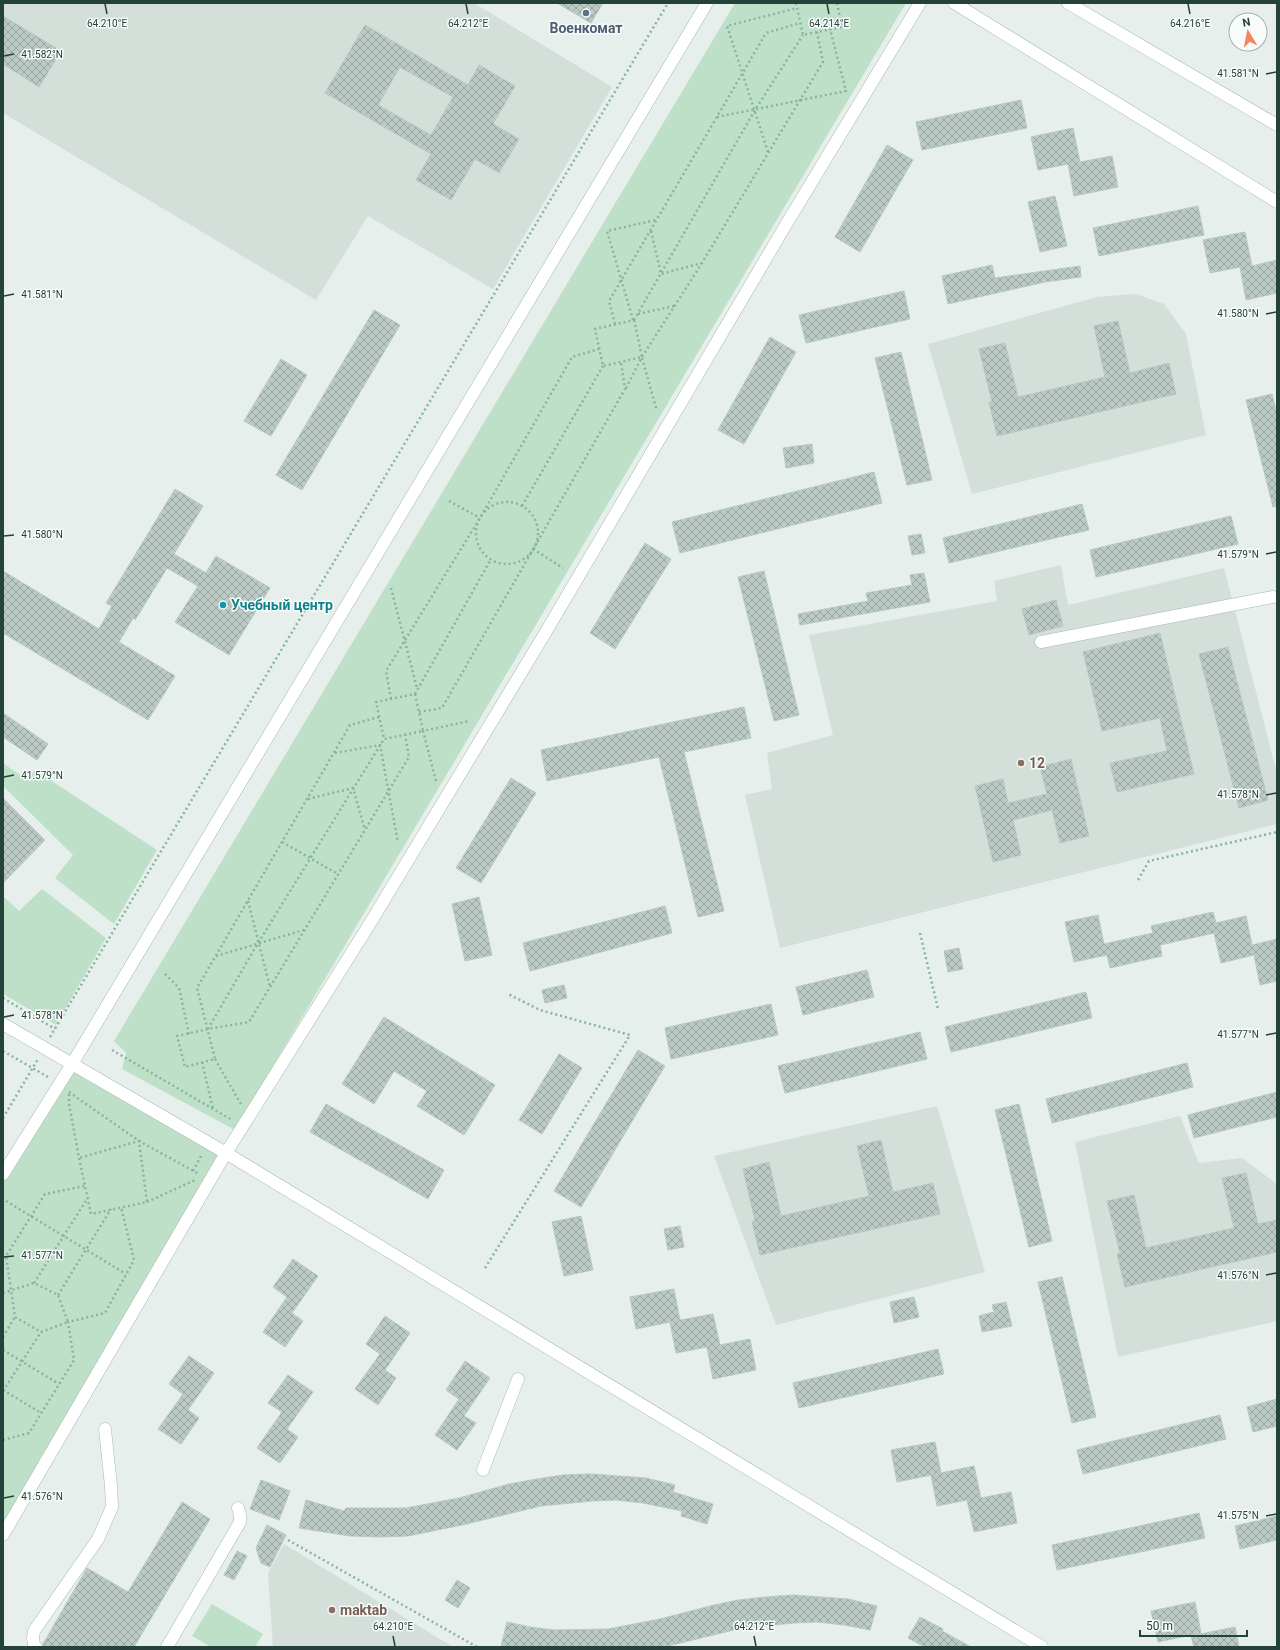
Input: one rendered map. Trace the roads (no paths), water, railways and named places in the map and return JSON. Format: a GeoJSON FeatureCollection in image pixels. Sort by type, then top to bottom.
{"type":"FeatureCollection","features":[{"type":"Feature","properties":{"kind":"street"},"geometry":{"type":"LineString","coordinates":[[3,1174],[72,1064],[707,3]]}},
{"type":"Feature","properties":{"kind":"street"},"geometry":{"type":"LineString","coordinates":[[3,1535],[226,1153],[369,925],[536,649],[784,228],[920,3]]}},
{"type":"Feature","properties":{"kind":"street"},"geometry":{"type":"LineString","coordinates":[[954,3],[1277,202]]}},
{"type":"Feature","properties":{"kind":"street"},"geometry":{"type":"LineString","coordinates":[[1068,3],[1277,125]]}},
{"type":"Feature","properties":{"kind":"street"},"geometry":{"type":"LineString","coordinates":[[1041,642],[1274,597]]}},
{"type":"Feature","properties":{"kind":"street"},"geometry":{"type":"LineString","coordinates":[[3,1024],[226,1153],[1042,1647]]}},
{"type":"Feature","properties":{"kind":"street"},"geometry":{"type":"LineString","coordinates":[[483,1470],[518,1379]]}},
{"type":"Feature","properties":{"kind":"street"},"geometry":{"type":"LineString","coordinates":[[36,1647],[34,1645],[33,1638],[34,1631],[98,1539],[112,1507],[105,1429]]}},
{"type":"Feature","properties":{"kind":"street"},"geometry":{"type":"LineString","coordinates":[[167,1647],[240,1522],[238,1508]]}},
{"type":"Feature","properties":{"kind":"place","name":"Военкомат"},"geometry":{"type":"Point","coordinates":[586,13]}},
{"type":"Feature","properties":{"kind":"place","name":"Учебный центр"},"geometry":{"type":"Point","coordinates":[223,605]}},
{"type":"Feature","properties":{"kind":"place","name":"12"},"geometry":{"type":"Point","coordinates":[1021,763]}},
{"type":"Feature","properties":{"kind":"place","name":"maktab"},"geometry":{"type":"Point","coordinates":[332,1610]}}]}
